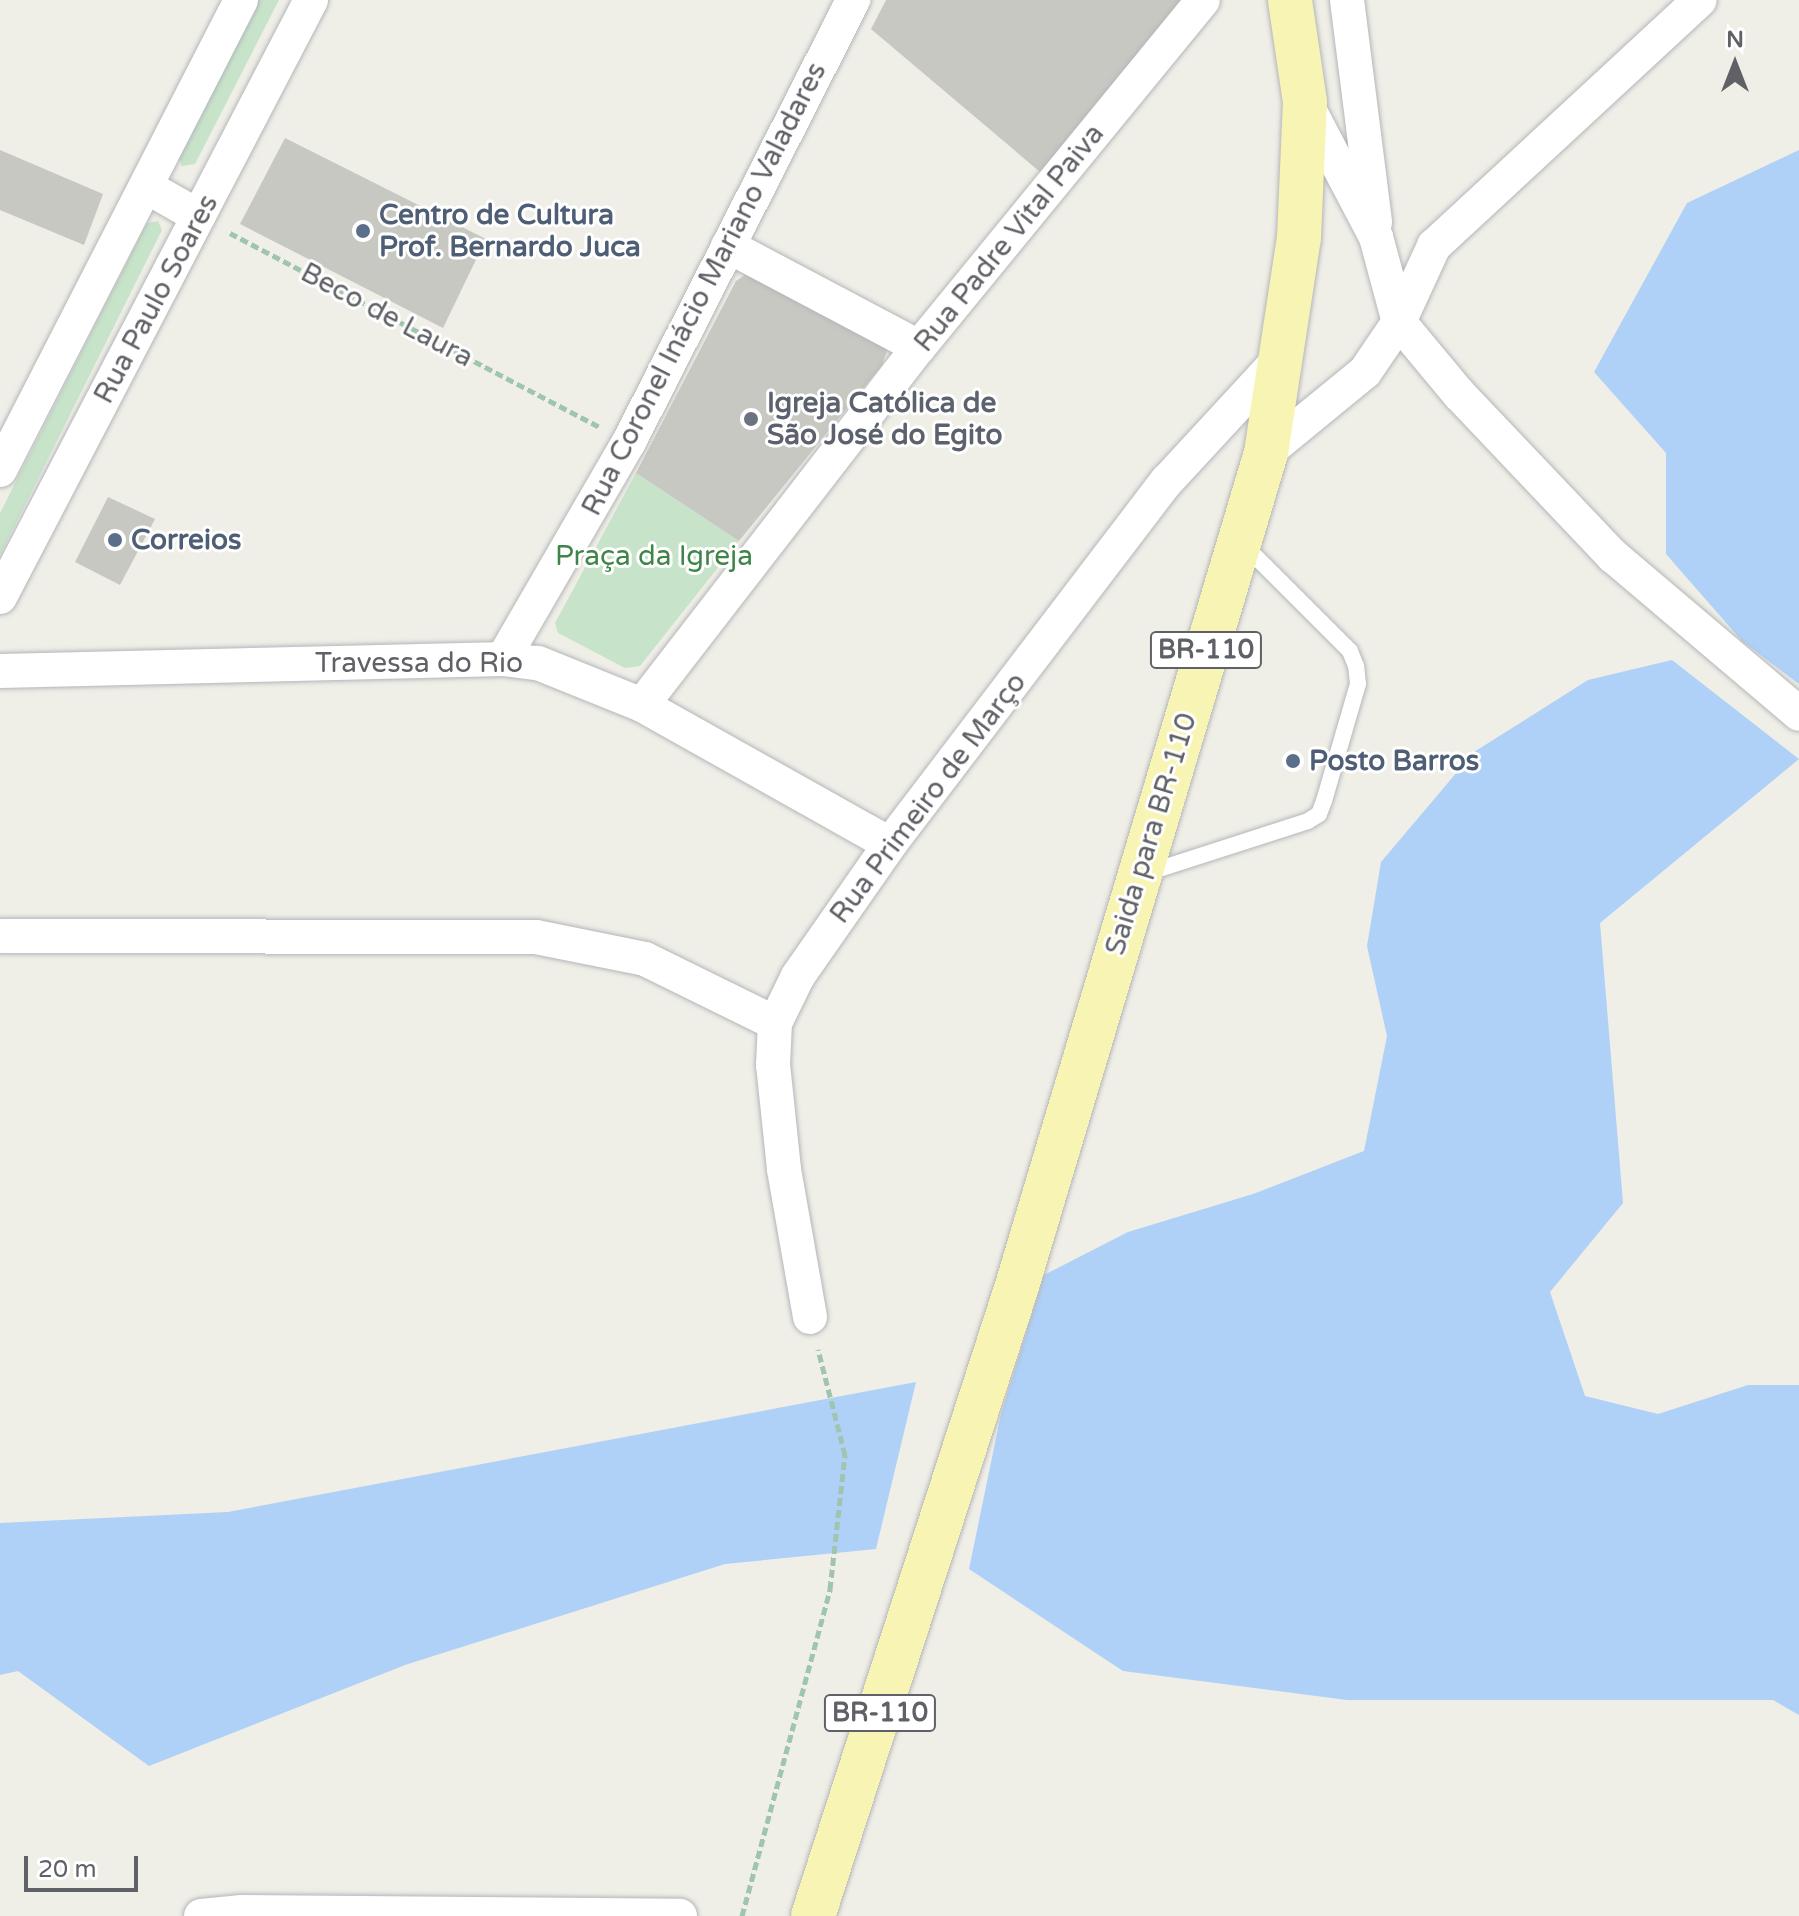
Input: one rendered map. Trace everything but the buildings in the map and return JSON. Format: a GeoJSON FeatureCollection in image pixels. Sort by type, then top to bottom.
{"type":"FeatureCollection","features":[{"type":"Feature","properties":{"kind":"main road","name":"Saida para BR-110"},"geometry":{"type":"LineString","coordinates":[[813,1916],[947,1510],[1017,1286],[1266,453],[1284,354],[1299,238],[1305,102],[1290,0]]}},
{"type":"Feature","properties":{"kind":"street","name":"Rua Paulo Soares"},"geometry":{"type":"LineString","coordinates":[[0,470],[241,0]]}},
{"type":"Feature","properties":{"kind":"street","name":"Rua Paulo Soares"},"geometry":{"type":"LineString","coordinates":[[0,597],[311,0]]}},
{"type":"Feature","properties":{"kind":"street","name":"Rua Coronel Inácio Mariano Valadares"},"geometry":{"type":"LineString","coordinates":[[503,659],[629,442],[853,0]]}},
{"type":"Feature","properties":{"kind":"street","name":"Rua Padre Vital Paiva"},"geometry":{"type":"LineString","coordinates":[[642,705],[919,347],[1203,0]]}},
{"type":"Feature","properties":{"kind":"street"},"geometry":{"type":"LineString","coordinates":[[1347,0],[1376,237],[1399,322],[1459,394],[1613,556],[1799,714]]}},
{"type":"Feature","properties":{"kind":"street"},"geometry":{"type":"LineString","coordinates":[[1266,453],[1365,372],[1399,322],[1434,246],[1700,0]]}},
{"type":"Feature","properties":{"kind":"street"},"geometry":{"type":"LineString","coordinates":[[1305,102],[1376,237]]}},
{"type":"Feature","properties":{"kind":"street"},"geometry":{"type":"LineString","coordinates":[[147,187],[198,216]]}},
{"type":"Feature","properties":{"kind":"street"},"geometry":{"type":"LineString","coordinates":[[728,246],[919,347]]}},
{"type":"Feature","properties":{"kind":"street","name":"Rua Primeiro de Março"},"geometry":{"type":"LineString","coordinates":[[810,1317],[784,1169],[773,1065],[775,1023],[798,976],[890,844],[1167,481],[1284,354]]}},
{"type":"Feature","properties":{"kind":"street","name":"Travessa do Rio"},"geometry":{"type":"LineString","coordinates":[[0,671],[503,659],[538,663],[642,705],[890,844]]}},
{"type":"Feature","properties":{"kind":"street"},"geometry":{"type":"LineString","coordinates":[[0,936],[536,937],[645,959],[775,1023]]}},
{"type":"Feature","properties":{"kind":"street"},"geometry":{"type":"LineString","coordinates":[[201,1916],[242,1912],[680,1916]]}},
{"type":"Feature","properties":{"kind":"lane"},"geometry":{"type":"LineString","coordinates":[[1138,876],[1308,821],[1319,814],[1324,801],[1358,684],[1356,666],[1350,651],[1240,541]]}},
{"type":"Feature","properties":{"kind":"path","name":"Beco de Laura"},"geometry":{"type":"LineString","coordinates":[[198,216],[629,442]]}},
{"type":"Feature","properties":{"kind":"path"},"geometry":{"type":"LineString","coordinates":[[742,1916],[830,1589],[845,1455],[810,1317]]}},
{"type":"Feature","properties":{"kind":"green space"},"geometry":{"type":"Polygon","coordinates":[[[257,0],[279,0],[195,164],[182,166],[177,155],[257,0]]]}},
{"type":"Feature","properties":{"kind":"green space"},"geometry":{"type":"Polygon","coordinates":[[[158,221],[162,230],[0,555],[0,513],[147,223],[158,221]]]}},
{"type":"Feature","properties":{"kind":"green space","name":"Praça da Igreja"},"geometry":{"type":"Polygon","coordinates":[[[636,473],[739,541],[640,666],[625,668],[558,633],[555,623],[636,473]]]}},
{"type":"Feature","properties":{"kind":"water"},"geometry":{"type":"Polygon","coordinates":[[[1799,150],[1799,684],[1742,641],[1666,554],[1666,453],[1594,372],[1687,203],[1799,150]]]}},
{"type":"Feature","properties":{"kind":"water"},"geometry":{"type":"Polygon","coordinates":[[[1672,660],[1799,759],[1600,923],[1623,1203],[1550,1292],[1585,1396],[1658,1414],[1748,1385],[1799,1385],[1799,1715],[1773,1700],[1347,1700],[1123,1671],[969,1569],[1001,1414],[1044,1275],[1128,1232],[1253,1194],[1364,1151],[1387,1036],[1367,946],[1381,862],[1474,752],[1588,680],[1672,660]]]}},
{"type":"Feature","properties":{"kind":"water"},"geometry":{"type":"Polygon","coordinates":[[[916,1382],[876,1549],[725,1564],[405,1665],[149,1766],[18,1671],[0,1675],[0,1523],[228,1512],[916,1382]]]}},
{"type":"Feature","properties":{"kind":"place","name":"Centro de Cultura Prof. Bernardo Juca"},"geometry":{"type":"Point","coordinates":[363,231]}},
{"type":"Feature","properties":{"kind":"place","name":"Igreja Católica de São José do Egito"},"geometry":{"type":"Point","coordinates":[751,419]}},
{"type":"Feature","properties":{"kind":"place","name":"Correios"},"geometry":{"type":"Point","coordinates":[115,540]}},
{"type":"Feature","properties":{"kind":"place","name":"Posto Barros"},"geometry":{"type":"Point","coordinates":[1293,761]}}]}
